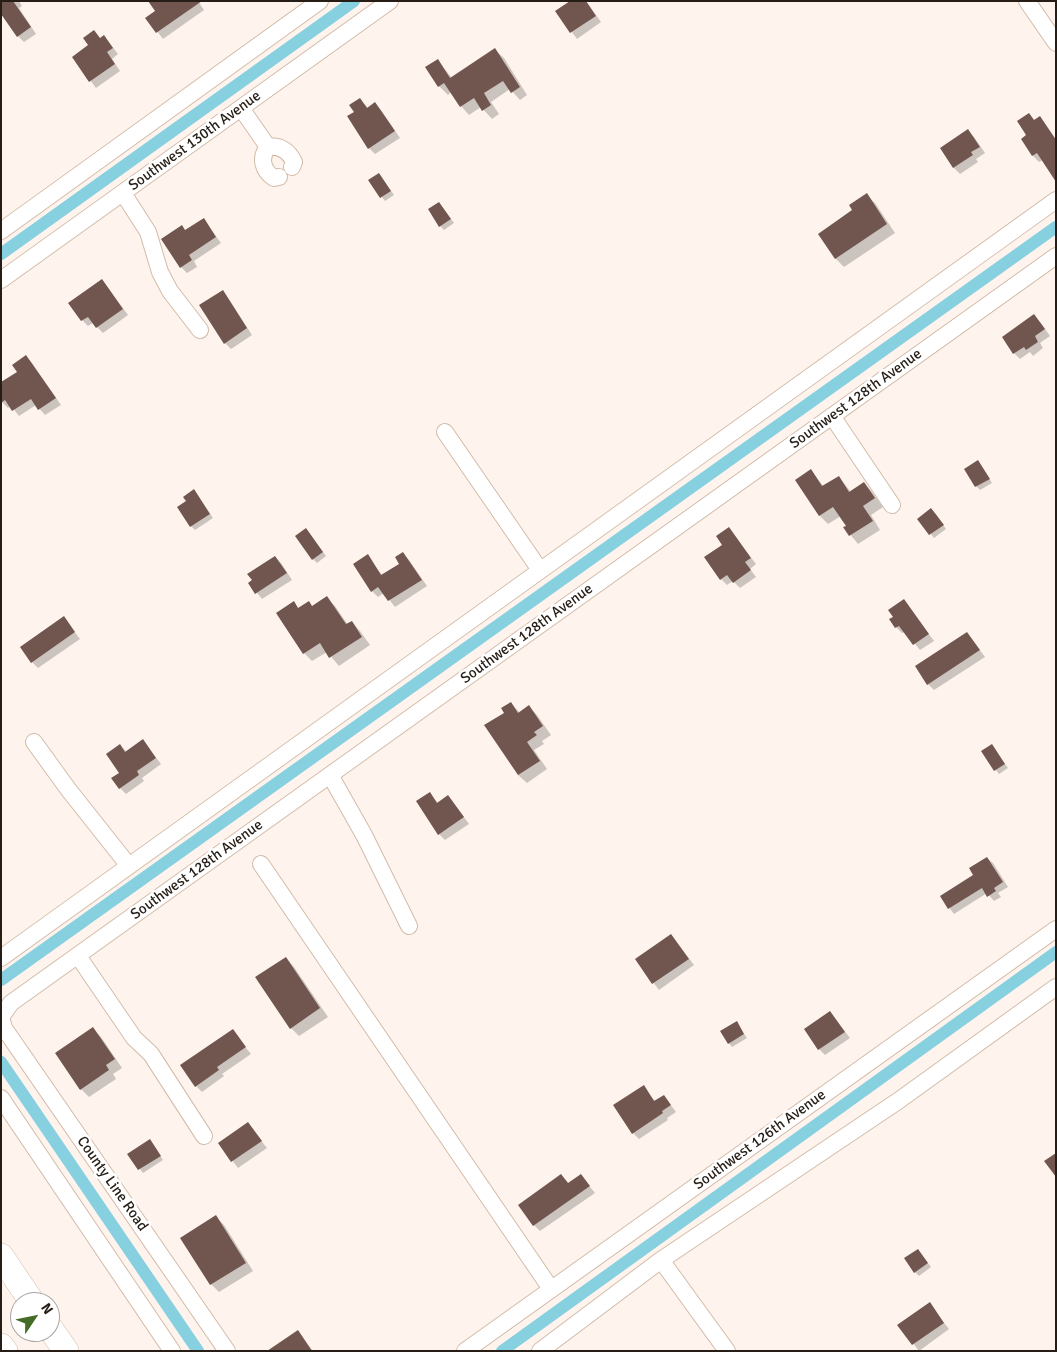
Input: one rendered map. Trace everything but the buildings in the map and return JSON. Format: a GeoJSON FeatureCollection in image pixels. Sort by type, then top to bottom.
{"type":"FeatureCollection","features":[{"type":"Feature","properties":{"kind":"highway"},"geometry":{"type":"LineString","coordinates":[[1,1256],[25,1292]]}},
{"type":"Feature","properties":{"kind":"highway"},"geometry":{"type":"LineString","coordinates":[[1,1346],[5,1351]]}},
{"type":"Feature","properties":{"kind":"street"},"geometry":{"type":"LineString","coordinates":[[1,231],[320,1]]}},
{"type":"Feature","properties":{"kind":"street","name":"Southwest 130th Avenue"},"geometry":{"type":"LineString","coordinates":[[1,280],[390,1]]}},
{"type":"Feature","properties":{"kind":"street"},"geometry":{"type":"LineString","coordinates":[[1027,1],[1056,44]]}},
{"type":"Feature","properties":{"kind":"street"},"geometry":{"type":"LineString","coordinates":[[241,108],[268,147]]}},
{"type":"Feature","properties":{"kind":"street"},"geometry":{"type":"LineString","coordinates":[[268,147],[278,146],[287,152],[294,162],[292,167]]}},
{"type":"Feature","properties":{"kind":"street"},"geometry":{"type":"LineString","coordinates":[[268,147],[264,154],[263,164],[270,175],[274,178],[279,177]]}},
{"type":"Feature","properties":{"kind":"street"},"geometry":{"type":"LineString","coordinates":[[122,193],[148,232],[160,272],[167,285],[200,330]]}},
{"type":"Feature","properties":{"kind":"street"},"geometry":{"type":"LineString","coordinates":[[1,958],[1056,200]]}},
{"type":"Feature","properties":{"kind":"street","name":"Southwest 128th Avenue"},"geometry":{"type":"LineString","coordinates":[[1,1016],[11,1003],[1056,256]]}},
{"type":"Feature","properties":{"kind":"street"},"geometry":{"type":"LineString","coordinates":[[832,416],[892,504]]}},
{"type":"Feature","properties":{"kind":"street"},"geometry":{"type":"LineString","coordinates":[[445,432],[540,570]]}},
{"type":"Feature","properties":{"kind":"street"},"geometry":{"type":"LineString","coordinates":[[34,742],[68,790],[129,866]]}},
{"type":"Feature","properties":{"kind":"street"},"geometry":{"type":"LineString","coordinates":[[330,775],[364,835],[409,926]]}},
{"type":"Feature","properties":{"kind":"street"},"geometry":{"type":"LineString","coordinates":[[261,864],[551,1289]]}},
{"type":"Feature","properties":{"kind":"street","name":"Southwest 126th Avenue"},"geometry":{"type":"LineString","coordinates":[[465,1351],[1056,929]]}},
{"type":"Feature","properties":{"kind":"street"},"geometry":{"type":"LineString","coordinates":[[78,956],[134,1038],[151,1054],[204,1136]]}},
{"type":"Feature","properties":{"kind":"street"},"geometry":{"type":"LineString","coordinates":[[540,1351],[661,1260],[898,1101],[1056,987]]}},
{"type":"Feature","properties":{"kind":"street","name":"County Line Road"},"geometry":{"type":"LineString","coordinates":[[1,1016],[4,1028],[227,1351]]}},
{"type":"Feature","properties":{"kind":"street"},"geometry":{"type":"LineString","coordinates":[[1,1098],[172,1351]]}},
{"type":"Feature","properties":{"kind":"street"},"geometry":{"type":"LineString","coordinates":[[661,1260],[727,1351]]}},
{"type":"Feature","properties":{"kind":"waterway"},"geometry":{"type":"LineString","coordinates":[[1,254],[354,1]]}},
{"type":"Feature","properties":{"kind":"waterway"},"geometry":{"type":"LineString","coordinates":[[1,980],[1056,227]]}},
{"type":"Feature","properties":{"kind":"waterway"},"geometry":{"type":"LineString","coordinates":[[502,1351],[1056,952]]}},
{"type":"Feature","properties":{"kind":"waterway"},"geometry":{"type":"LineString","coordinates":[[1,1062],[198,1351]]}}]}
